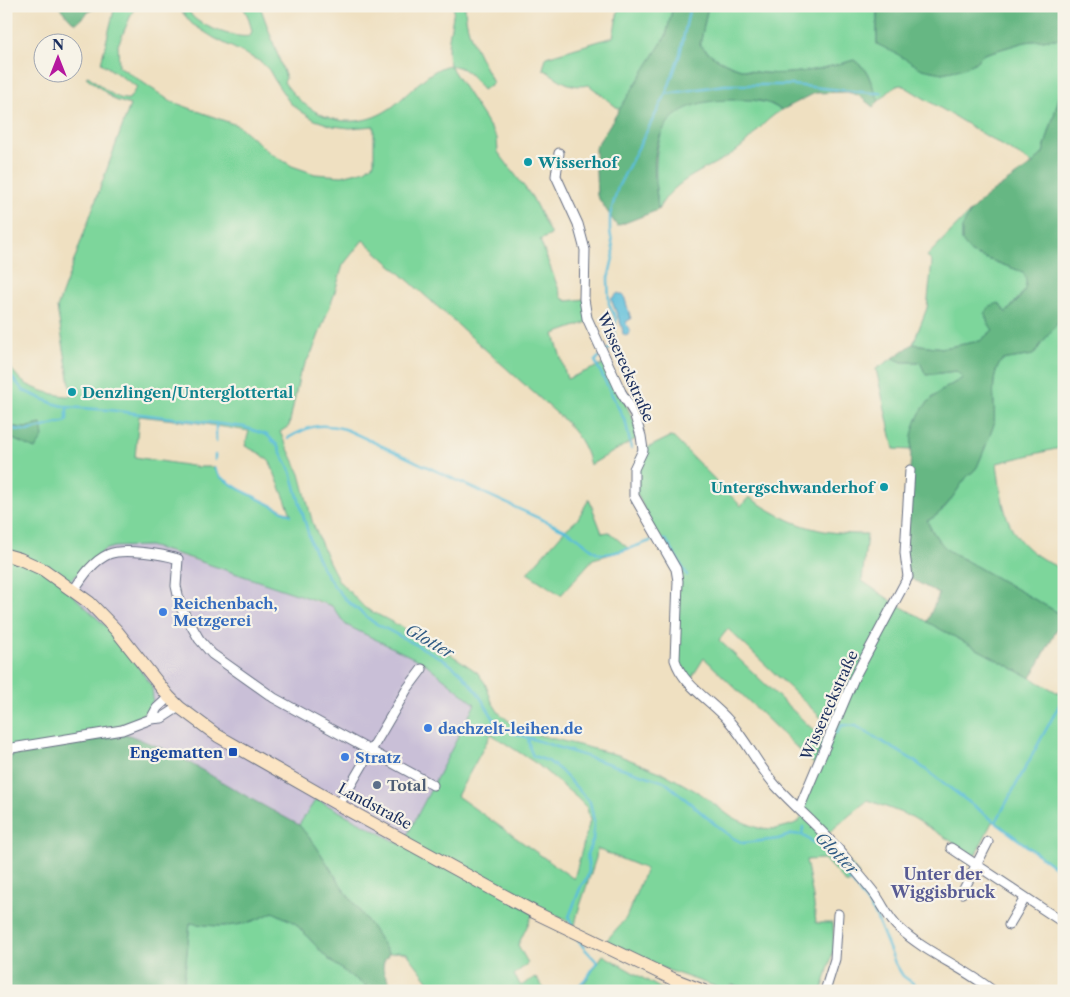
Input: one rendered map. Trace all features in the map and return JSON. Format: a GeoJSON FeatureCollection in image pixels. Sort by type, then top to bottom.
{"type":"FeatureCollection","features":[{"type":"Feature","properties":{"kind":"main road","name":"Landstraße"},"geometry":{"type":"LineString","coordinates":[[6,555],[44,570],[90,603],[116,630],[179,707],[240,750],[534,912],[673,979],[704,991]]}},
{"type":"Feature","properties":{"kind":"street","name":"Wissereckstraße"},"geometry":{"type":"LineString","coordinates":[[559,153],[556,176],[578,224],[586,250],[584,299],[586,318],[621,392],[634,413],[641,436],[643,450],[634,469],[634,496],[676,569],[678,581],[675,660],[678,670],[729,721],[762,770],[843,854],[875,894],[898,928],[930,951],[984,983],[993,991]]}},
{"type":"Feature","properties":{"kind":"street","name":"Wissereckstraße"},"geometry":{"type":"LineString","coordinates":[[799,809],[854,678],[908,577],[905,553],[910,470]]}},
{"type":"Feature","properties":{"kind":"street"},"geometry":{"type":"LineString","coordinates":[[74,590],[89,569],[110,553],[160,553],[178,559],[176,586],[181,608],[199,639],[212,654],[274,698],[433,785]]}},
{"type":"Feature","properties":{"kind":"street"},"geometry":{"type":"LineString","coordinates":[[338,805],[407,689],[422,669]]}},
{"type":"Feature","properties":{"kind":"street"},"geometry":{"type":"LineString","coordinates":[[146,721],[169,697]]}},
{"type":"Feature","properties":{"kind":"street"},"geometry":{"type":"LineString","coordinates":[[6,749],[122,730],[146,721],[162,718],[179,707]]}},
{"type":"Feature","properties":{"kind":"street"},"geometry":{"type":"LineString","coordinates":[[962,893],[988,842]]}},
{"type":"Feature","properties":{"kind":"street"},"geometry":{"type":"LineString","coordinates":[[951,848],[1064,923]]}},
{"type":"Feature","properties":{"kind":"street"},"geometry":{"type":"LineString","coordinates":[[1009,925],[1025,898]]}},
{"type":"Feature","properties":{"kind":"street"},"geometry":{"type":"LineString","coordinates":[[825,991],[835,959],[838,914]]}},
{"type":"Feature","properties":{"kind":"shaded area"},"geometry":{"type":"Polygon","coordinates":[[[149,546],[274,585],[332,606],[346,625],[426,664],[476,704],[402,846],[316,799],[299,825],[124,733],[121,725],[146,713],[151,685],[64,588],[104,550],[114,547],[149,546]]]}},
{"type":"Feature","properties":{"kind":"green space"},"geometry":{"type":"Polygon","coordinates":[[[58,6],[103,6],[91,10],[75,24],[58,6]]]}},
{"type":"Feature","properties":{"kind":"green space"},"geometry":{"type":"Polygon","coordinates":[[[115,6],[135,6],[118,45],[119,66],[170,101],[239,126],[270,153],[292,166],[315,174],[342,176],[365,170],[374,163],[374,126],[350,128],[333,126],[315,120],[290,103],[269,70],[261,62],[214,38],[192,24],[177,6],[187,6],[193,17],[212,28],[237,36],[250,36],[252,31],[243,6],[260,6],[286,78],[284,82],[295,95],[321,114],[336,120],[351,121],[367,119],[382,113],[397,103],[429,75],[450,65],[448,43],[454,6],[465,6],[471,36],[493,83],[483,90],[465,70],[450,66],[497,138],[498,152],[532,197],[551,235],[540,240],[562,298],[567,301],[584,299],[588,322],[554,334],[567,379],[606,363],[641,436],[590,465],[580,440],[563,419],[363,240],[343,265],[333,298],[313,350],[300,373],[289,426],[280,432],[300,474],[313,524],[339,581],[365,608],[440,647],[477,672],[485,683],[492,702],[499,713],[515,726],[539,735],[618,755],[665,774],[701,794],[731,817],[758,828],[776,829],[791,825],[798,822],[805,814],[799,809],[816,766],[704,658],[689,682],[678,670],[678,581],[633,485],[643,450],[670,437],[674,438],[741,506],[749,497],[777,514],[805,526],[834,532],[867,534],[862,581],[893,602],[1064,696],[1064,874],[996,822],[992,822],[975,856],[912,817],[868,800],[826,835],[859,874],[847,884],[824,859],[806,860],[816,923],[833,923],[834,948],[822,991],[763,991],[732,985],[728,991],[662,968],[606,941],[626,918],[646,869],[597,849],[596,858],[575,925],[537,906],[518,945],[528,963],[514,975],[521,986],[535,977],[546,991],[436,991],[407,953],[397,952],[389,954],[316,846],[299,825],[316,799],[402,845],[475,704],[426,664],[346,625],[332,606],[149,546],[114,547],[104,550],[71,580],[65,588],[115,635],[151,685],[153,694],[150,707],[141,715],[121,725],[124,733],[129,735],[15,752],[6,768],[6,436],[35,449],[41,424],[25,428],[6,426],[6,362],[26,384],[53,394],[72,396],[57,308],[130,105],[115,100],[86,77],[88,76],[113,95],[124,99],[129,99],[137,87],[101,63],[115,6]],[[139,416],[135,457],[198,467],[214,467],[219,476],[239,489],[291,514],[270,462],[261,454],[245,446],[249,431],[139,416]],[[728,629],[719,640],[826,742],[832,728],[728,629]],[[491,734],[457,796],[574,879],[590,820],[587,808],[537,764],[491,734]]]}},
{"type":"Feature","properties":{"kind":"green space"},"geometry":{"type":"Polygon","coordinates":[[[619,6],[673,6],[666,36],[620,110],[589,85],[575,86],[559,80],[543,69],[546,57],[613,37],[619,6]]]}},
{"type":"Feature","properties":{"kind":"green space"},"geometry":{"type":"Polygon","coordinates":[[[673,6],[708,6],[700,45],[716,58],[734,67],[753,72],[773,74],[794,73],[854,60],[866,70],[879,101],[873,107],[858,95],[847,92],[815,93],[782,110],[772,104],[755,100],[723,100],[702,103],[682,110],[667,124],[658,143],[655,172],[658,210],[617,226],[597,196],[595,148],[666,36],[673,6]]]}},
{"type":"Feature","properties":{"kind":"green space"},"geometry":{"type":"Polygon","coordinates":[[[708,6],[874,6],[877,12],[877,44],[942,73],[973,64],[984,54],[1025,42],[1062,39],[1064,42],[1064,74],[1043,153],[1033,164],[902,85],[895,86],[879,101],[866,70],[854,60],[794,73],[754,72],[735,67],[717,58],[700,45],[708,6]]]}},
{"type":"Feature","properties":{"kind":"green space"},"geometry":{"type":"Polygon","coordinates":[[[874,6],[1064,6],[1064,42],[1062,39],[1050,39],[1025,42],[984,54],[973,64],[942,73],[922,69],[877,44],[877,12],[874,6]]]}},
{"type":"Feature","properties":{"kind":"green space"},"geometry":{"type":"Polygon","coordinates":[[[1064,74],[1064,314],[1033,355],[1002,360],[995,375],[994,383],[994,424],[977,467],[966,478],[945,507],[927,521],[936,538],[949,551],[1064,616],[1031,678],[927,622],[939,594],[908,577],[905,553],[912,436],[919,416],[930,401],[944,389],[963,378],[956,371],[926,375],[920,362],[902,362],[893,358],[913,344],[943,348],[980,341],[993,330],[985,314],[990,306],[999,303],[1006,313],[1019,299],[1026,284],[1023,272],[971,253],[962,241],[962,228],[971,211],[988,195],[1033,164],[1043,153],[1064,74]]]}},
{"type":"Feature","properties":{"kind":"green space"},"geometry":{"type":"Polygon","coordinates":[[[747,99],[768,103],[782,110],[769,119],[736,151],[682,182],[665,199],[658,210],[657,154],[660,138],[667,124],[678,113],[694,104],[716,100],[747,99]]]}},
{"type":"Feature","properties":{"kind":"green space"},"geometry":{"type":"Polygon","coordinates":[[[971,211],[962,228],[962,240],[971,253],[1023,272],[1027,279],[1025,290],[1006,313],[988,323],[993,330],[980,341],[943,348],[913,344],[927,308],[932,262],[927,256],[971,211]]]}},
{"type":"Feature","properties":{"kind":"green space"},"geometry":{"type":"Polygon","coordinates":[[[1064,314],[1064,447],[997,463],[1003,500],[1012,528],[1031,551],[1045,561],[1064,570],[1064,616],[949,551],[936,537],[927,521],[945,508],[966,478],[977,467],[994,424],[995,375],[1002,360],[1033,355],[1064,314]]]}},
{"type":"Feature","properties":{"kind":"green space"},"geometry":{"type":"Polygon","coordinates":[[[893,358],[902,362],[920,362],[926,375],[956,371],[963,378],[932,398],[925,406],[915,424],[911,450],[894,449],[876,369],[893,358]]]}},
{"type":"Feature","properties":{"kind":"green space"},"geometry":{"type":"Polygon","coordinates":[[[41,424],[43,437],[35,449],[6,436],[6,426],[25,428],[41,424]]]}},
{"type":"Feature","properties":{"kind":"green space"},"geometry":{"type":"Polygon","coordinates":[[[589,499],[602,533],[609,532],[629,549],[593,559],[561,595],[527,573],[564,531],[577,520],[589,499]]]}},
{"type":"Feature","properties":{"kind":"green space"},"geometry":{"type":"Polygon","coordinates":[[[129,735],[171,752],[299,825],[316,846],[389,954],[384,962],[383,970],[392,985],[385,991],[370,991],[366,986],[327,958],[295,923],[273,912],[242,924],[213,926],[190,923],[183,991],[6,991],[6,768],[14,752],[129,735]]]}},
{"type":"Feature","properties":{"kind":"green space"},"geometry":{"type":"Polygon","coordinates":[[[273,912],[295,923],[327,958],[366,986],[370,991],[183,991],[190,923],[213,926],[242,924],[273,912]]]}},
{"type":"Feature","properties":{"kind":"green space"},"geometry":{"type":"Polygon","coordinates":[[[603,955],[665,991],[579,991],[603,955]]]}},
{"type":"Feature","properties":{"kind":"water"},"geometry":{"type":"Polygon","coordinates":[[[618,293],[624,296],[631,319],[626,324],[629,327],[630,333],[626,336],[623,334],[611,299],[618,293]]]}},
{"type":"Feature","properties":{"kind":"waterway"},"geometry":{"type":"LineString","coordinates":[[606,351],[613,346],[616,319],[609,304],[608,279],[614,254],[610,231],[610,215],[618,187],[666,94],[680,54],[690,6]]}},
{"type":"Feature","properties":{"kind":"waterway"},"geometry":{"type":"LineString","coordinates":[[666,94],[724,85],[792,85],[882,93]]}},
{"type":"Feature","properties":{"kind":"waterway"},"geometry":{"type":"LineString","coordinates":[[599,357],[595,361],[626,423],[631,448]]}},
{"type":"Feature","properties":{"kind":"waterway","name":"Glotter"},"geometry":{"type":"LineString","coordinates":[[6,371],[24,391],[67,407],[109,410],[244,427],[267,435],[277,445],[291,472],[311,543],[323,569],[347,601],[373,622],[443,659],[460,672],[477,692],[497,724],[511,732],[665,782],[722,830],[743,843],[778,839],[793,834],[802,835],[820,847],[854,885],[875,914],[895,963],[903,976],[924,991]]}},
{"type":"Feature","properties":{"kind":"waterway"},"geometry":{"type":"LineString","coordinates":[[6,428],[27,431],[67,421],[67,407]]}},
{"type":"Feature","properties":{"kind":"waterway"},"geometry":{"type":"LineString","coordinates":[[216,423],[216,442]]}},
{"type":"Feature","properties":{"kind":"waterway"},"geometry":{"type":"LineString","coordinates":[[288,438],[315,426],[345,429],[569,532],[598,553],[609,554],[653,540]]}},
{"type":"Feature","properties":{"kind":"waterway"},"geometry":{"type":"LineString","coordinates":[[215,455],[215,460]]}},
{"type":"Feature","properties":{"kind":"waterway"},"geometry":{"type":"LineString","coordinates":[[214,467],[219,476],[239,489],[291,515]]}},
{"type":"Feature","properties":{"kind":"waterway"},"geometry":{"type":"LineString","coordinates":[[663,540],[666,540],[687,575]]}},
{"type":"Feature","properties":{"kind":"waterway"},"geometry":{"type":"LineString","coordinates":[[996,822],[1062,700]]}},
{"type":"Feature","properties":{"kind":"waterway"},"geometry":{"type":"LineString","coordinates":[[836,733],[842,725],[856,726],[913,760],[1064,874]]}},
{"type":"Feature","properties":{"kind":"waterway"},"geometry":{"type":"LineString","coordinates":[[528,738],[533,756],[548,761],[560,770],[590,802],[594,821],[593,840],[587,854],[589,870],[569,917],[572,926]]}},
{"type":"Feature","properties":{"kind":"waterway"},"geometry":{"type":"LineString","coordinates":[[802,835],[803,827]]}},
{"type":"Feature","properties":{"kind":"waterway"},"geometry":{"type":"LineString","coordinates":[[574,991],[589,975],[597,962],[577,938]]}},
{"type":"Feature","properties":{"kind":"place","name":"Wisserhof"},"geometry":{"type":"Point","coordinates":[528,162]}},
{"type":"Feature","properties":{"kind":"place","name":"Denzlingen/Unterglottertal"},"geometry":{"type":"Point","coordinates":[72,392]}},
{"type":"Feature","properties":{"kind":"place","name":"Untergschwanderhof"},"geometry":{"type":"Point","coordinates":[884,487]}},
{"type":"Feature","properties":{"kind":"place","name":"Reichenbach, Metzgerei"},"geometry":{"type":"Point","coordinates":[163,612]}},
{"type":"Feature","properties":{"kind":"place","name":"dachzelt-leihen.de"},"geometry":{"type":"Point","coordinates":[428,728]}},
{"type":"Feature","properties":{"kind":"place","name":"Engematten"},"geometry":{"type":"Point","coordinates":[233,752]}},
{"type":"Feature","properties":{"kind":"place","name":"Stratz"},"geometry":{"type":"Point","coordinates":[345,757]}},
{"type":"Feature","properties":{"kind":"place","name":"Total"},"geometry":{"type":"Point","coordinates":[377,785]}},
{"type":"Feature","properties":{"kind":"district","name":"Unter der Wiggisbruck"},"geometry":{"type":"Point","coordinates":[943,883]}}]}
